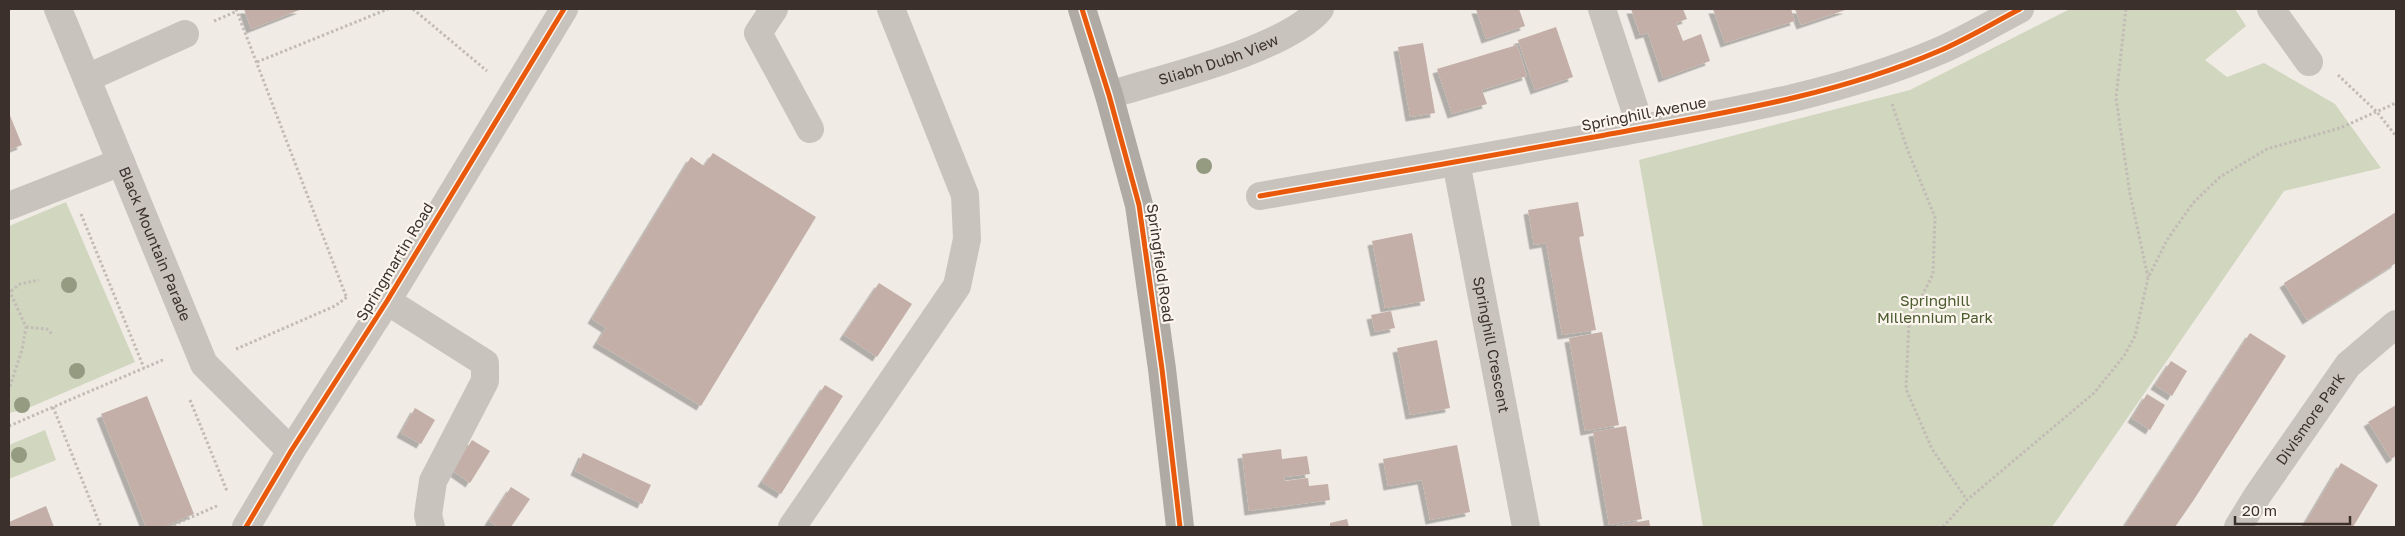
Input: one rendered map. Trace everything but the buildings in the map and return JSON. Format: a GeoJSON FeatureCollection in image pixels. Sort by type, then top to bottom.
{"type":"FeatureCollection","features":[{"type":"Feature","properties":{"kind":"highway","name":"Springfield Road"},"geometry":{"type":"LineString","coordinates":[[1082,9],[1109,95],[1139,204],[1180,527]]}},
{"type":"Feature","properties":{"kind":"street","name":"Black Mountain Parade"},"geometry":{"type":"LineString","coordinates":[[58,9],[200,355],[291,451]]}},
{"type":"Feature","properties":{"kind":"street","name":"Springmartin Road"},"geometry":{"type":"LineString","coordinates":[[246,527],[291,451],[387,302],[564,9]]}},
{"type":"Feature","properties":{"kind":"street"},"geometry":{"type":"LineString","coordinates":[[774,9],[758,33],[810,130]]}},
{"type":"Feature","properties":{"kind":"street"},"geometry":{"type":"LineString","coordinates":[[792,527],[957,286],[967,238],[965,195],[891,9]]}},
{"type":"Feature","properties":{"kind":"street","name":"Sliabh Dubh View"},"geometry":{"type":"LineString","coordinates":[[1109,95],[1230,58],[1285,34],[1311,20],[1320,9]]}},
{"type":"Feature","properties":{"kind":"street"},"geometry":{"type":"LineString","coordinates":[[1602,9],[1640,128]]}},
{"type":"Feature","properties":{"kind":"street","name":"Springhill Avenue"},"geometry":{"type":"LineString","coordinates":[[1260,196],[1640,128],[1750,107],[1826,89],[1882,72],[1940,51],[2020,9]]}},
{"type":"Feature","properties":{"kind":"street"},"geometry":{"type":"LineString","coordinates":[[2271,9],[2309,62]]}},
{"type":"Feature","properties":{"kind":"street"},"geometry":{"type":"LineString","coordinates":[[87,78],[185,34]]}},
{"type":"Feature","properties":{"kind":"street"},"geometry":{"type":"LineString","coordinates":[[9,206],[121,162]]}},
{"type":"Feature","properties":{"kind":"street","name":"Springhill Crescent"},"geometry":{"type":"LineString","coordinates":[[1456,162],[1526,527]]}},
{"type":"Feature","properties":{"kind":"street"},"geometry":{"type":"LineString","coordinates":[[387,302],[485,363],[485,381],[433,481],[428,515],[431,527]]}},
{"type":"Feature","properties":{"kind":"street","name":"Divismore Park"},"geometry":{"type":"LineString","coordinates":[[2238,527],[2257,496],[2348,365],[2396,324]]}},
{"type":"Feature","properties":{"kind":"path"},"geometry":{"type":"LineString","coordinates":[[236,9],[346,296]]}},
{"type":"Feature","properties":{"kind":"path"},"geometry":{"type":"LineString","coordinates":[[256,62],[388,9]]}},
{"type":"Feature","properties":{"kind":"path"},"geometry":{"type":"LineString","coordinates":[[413,9],[513,93]]}},
{"type":"Feature","properties":{"kind":"path"},"geometry":{"type":"LineString","coordinates":[[2126,9],[2116,98],[2130,194],[2148,278]]}},
{"type":"Feature","properties":{"kind":"path"},"geometry":{"type":"LineString","coordinates":[[2309,62],[2333,70],[2377,112],[2396,136]]}},
{"type":"Feature","properties":{"kind":"path"},"geometry":{"type":"LineString","coordinates":[[1882,72],[1908,151],[1935,217],[1933,274],[1909,322],[1906,388],[1932,449],[1968,500]]}},
{"type":"Feature","properties":{"kind":"path"},"geometry":{"type":"LineString","coordinates":[[1943,527],[1968,500],[2094,393],[2124,356],[2135,336],[2148,278],[2167,240],[2193,203],[2220,177],[2267,149],[2340,128],[2396,102]]}},
{"type":"Feature","properties":{"kind":"path"},"geometry":{"type":"LineString","coordinates":[[69,182],[144,368]]}},
{"type":"Feature","properties":{"kind":"path"},"geometry":{"type":"LineString","coordinates":[[9,390],[22,350],[26,327],[10,291],[20,284],[39,280]]}},
{"type":"Feature","properties":{"kind":"path"},"geometry":{"type":"LineString","coordinates":[[9,426],[144,368],[200,355],[334,306],[346,296],[387,302]]}},
{"type":"Feature","properties":{"kind":"path"},"geometry":{"type":"LineString","coordinates":[[26,327],[47,329],[54,335]]}},
{"type":"Feature","properties":{"kind":"path"},"geometry":{"type":"LineString","coordinates":[[186,392],[227,491],[227,500]]}},
{"type":"Feature","properties":{"kind":"path"},"geometry":{"type":"LineString","coordinates":[[53,407],[101,527]]}},
{"type":"Feature","properties":{"kind":"path"},"geometry":{"type":"LineString","coordinates":[[169,527],[223,503]]}},
{"type":"Feature","properties":{"kind":"green space","name":"Springhill Millennium Park"},"geometry":{"type":"Polygon","coordinates":[[[2070,9],[2235,9],[2246,26],[2205,60],[2227,77],[2264,63],[2335,104],[2381,168],[2284,191],[2052,527],[1703,527],[1639,160],[1910,90],[2070,9]]]}},
{"type":"Feature","properties":{"kind":"green space"},"geometry":{"type":"Polygon","coordinates":[[[66,202],[135,362],[26,409],[9,413],[9,226],[66,202]]]}},
{"type":"Feature","properties":{"kind":"green space"},"geometry":{"type":"Polygon","coordinates":[[[45,430],[56,460],[9,479],[9,445],[45,430]]]}},
{"type":"Feature","properties":{"kind":"cycle path"},"geometry":{"type":"LineString","coordinates":[[246,527],[291,451],[387,301],[564,9]]}},
{"type":"Feature","properties":{"kind":"cycle path"},"geometry":{"type":"LineString","coordinates":[[1082,9],[1109,95],[1139,205],[1162,369],[1180,527]]}},
{"type":"Feature","properties":{"kind":"cycle path"},"geometry":{"type":"LineString","coordinates":[[1260,196],[1725,113],[1813,93],[1898,67],[1939,51],[2020,9]]}}]}
